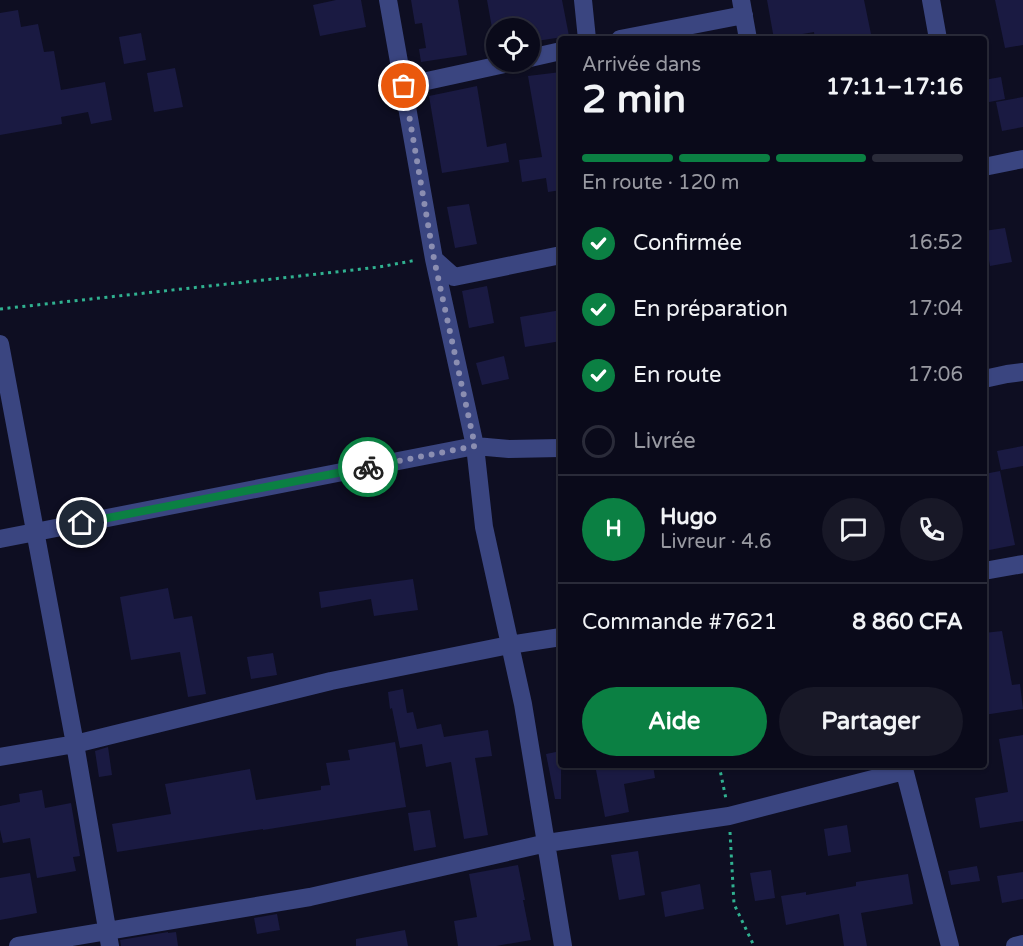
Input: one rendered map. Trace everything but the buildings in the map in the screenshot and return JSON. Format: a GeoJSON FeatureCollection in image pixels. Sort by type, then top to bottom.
{"type":"FeatureCollection","features":[{"type":"Feature","properties":{"kind":"street"},"geometry":{"type":"LineString","coordinates":[[388,0],[434,259],[475,446],[484,527],[523,704],[563,946]]}},
{"type":"Feature","properties":{"kind":"street"},"geometry":{"type":"LineString","coordinates":[[583,0],[587,36]]}},
{"type":"Feature","properties":{"kind":"street"},"geometry":{"type":"LineString","coordinates":[[931,0],[937,36]]}},
{"type":"Feature","properties":{"kind":"street"},"geometry":{"type":"LineString","coordinates":[[632,36],[743,8],[748,36]]}},
{"type":"Feature","properties":{"kind":"street"},"geometry":{"type":"LineString","coordinates":[[540,56],[558,52]]}},
{"type":"Feature","properties":{"kind":"street"},"geometry":{"type":"LineString","coordinates":[[404,86],[486,68]]}},
{"type":"Feature","properties":{"kind":"street"},"geometry":{"type":"LineString","coordinates":[[987,166],[1023,159]]}},
{"type":"Feature","properties":{"kind":"street"},"geometry":{"type":"LineString","coordinates":[[434,259],[454,277],[558,256]]}},
{"type":"Feature","properties":{"kind":"street"},"geometry":{"type":"LineString","coordinates":[[0,344],[109,938]]}},
{"type":"Feature","properties":{"kind":"street"},"geometry":{"type":"LineString","coordinates":[[987,379],[1023,372]]}},
{"type":"Feature","properties":{"kind":"street"},"geometry":{"type":"LineString","coordinates":[[0,539],[475,446],[509,449],[558,448]]}},
{"type":"Feature","properties":{"kind":"street"},"geometry":{"type":"LineString","coordinates":[[987,570],[1023,564]]}},
{"type":"Feature","properties":{"kind":"street"},"geometry":{"type":"LineString","coordinates":[[0,757],[75,744],[331,681],[509,645],[558,637]]}},
{"type":"Feature","properties":{"kind":"street"},"geometry":{"type":"LineString","coordinates":[[18,946],[109,938],[310,897],[547,843],[729,816],[903,768],[950,946]]}},
{"type":"Feature","properties":{"kind":"street"},"geometry":{"type":"LineString","coordinates":[[1015,946],[1023,944]]}},
{"type":"Feature","properties":{"kind":"path"},"geometry":{"type":"LineString","coordinates":[[0,309],[434,259]]}},
{"type":"Feature","properties":{"kind":"path"},"geometry":{"type":"LineString","coordinates":[[720,768],[729,816],[734,904],[754,946]]}},
{"type":"Feature","properties":{"kind":"way so far"},"geometry":{"type":"LineString","coordinates":[[368,467],[475,446],[434,259],[404,86]]}},
{"type":"Feature","properties":{"kind":"route"},"geometry":{"type":"LineString","coordinates":[[82,523],[368,467]]}}]}
